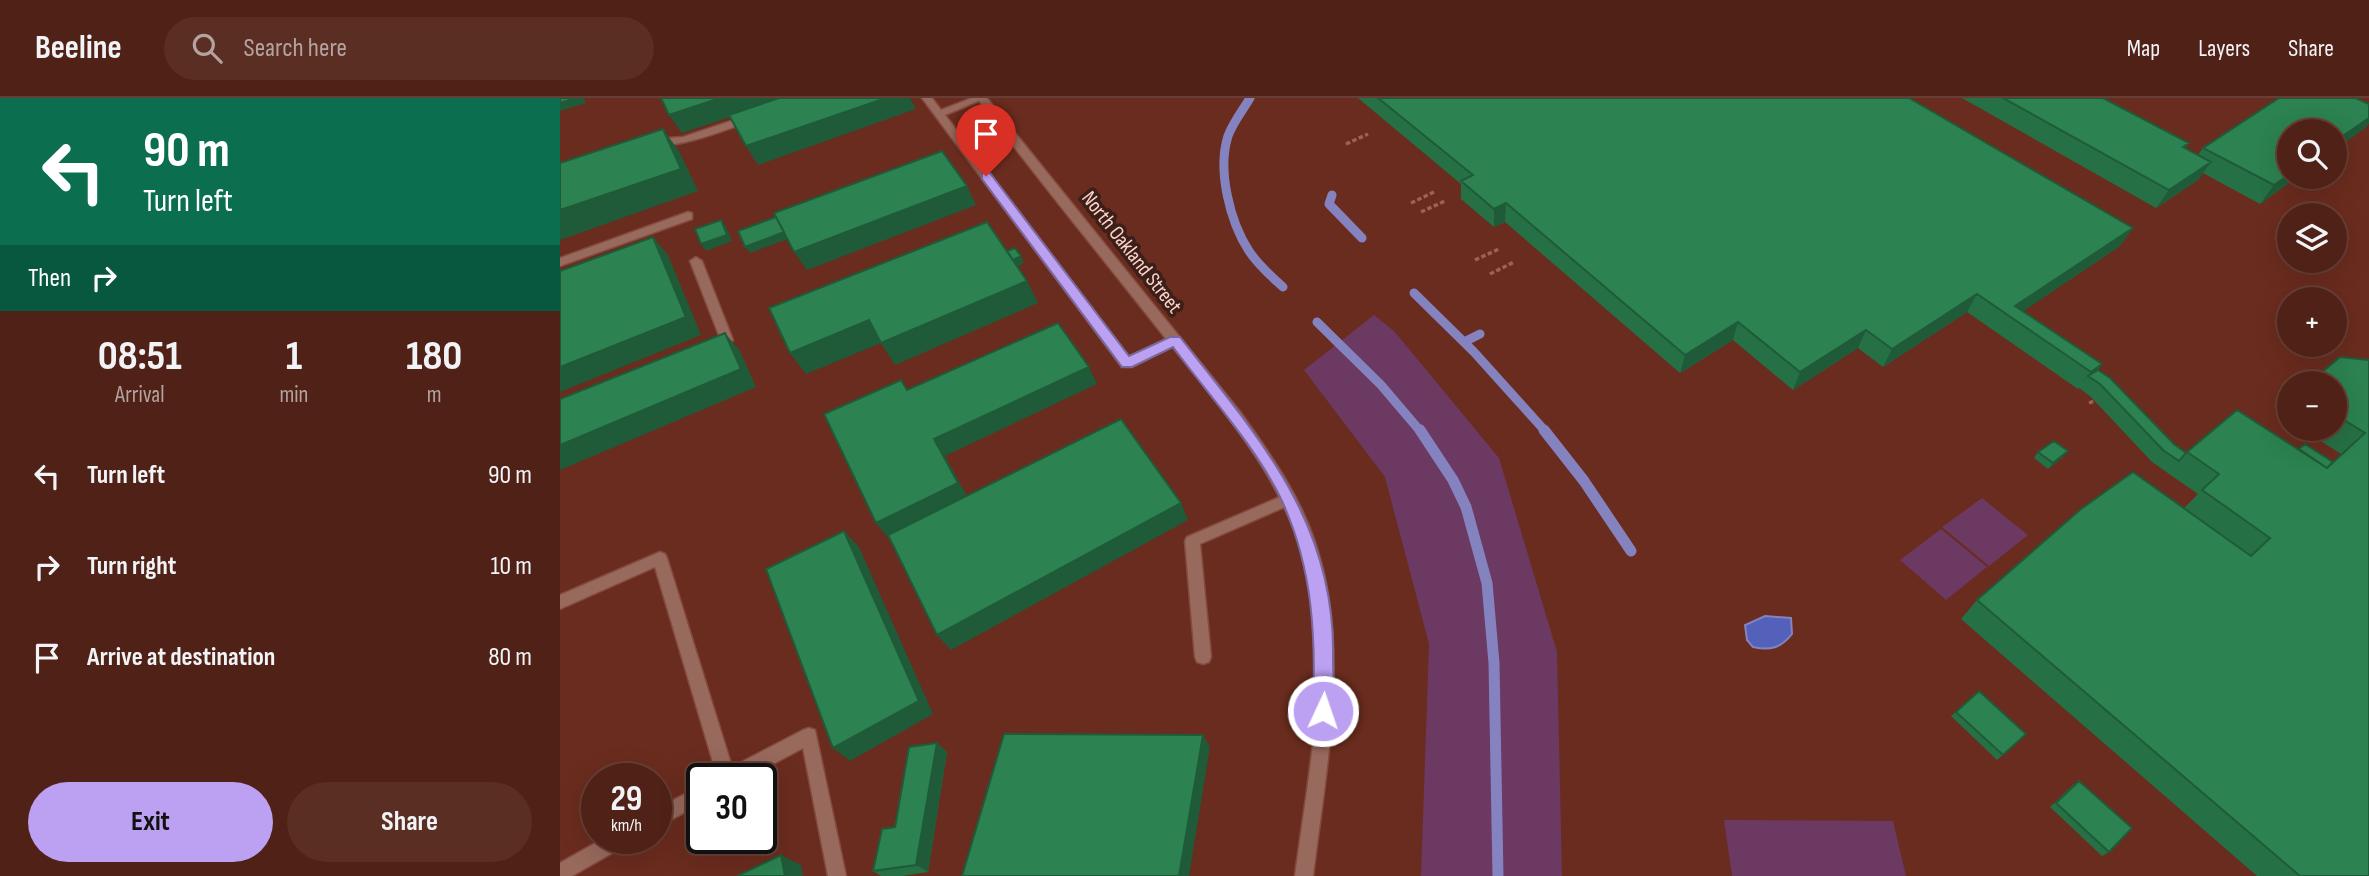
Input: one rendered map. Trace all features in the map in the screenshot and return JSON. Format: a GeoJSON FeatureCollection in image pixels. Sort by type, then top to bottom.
{"type":"FeatureCollection","features":[{"type":"Feature","properties":{"kind":"street"},"geometry":{"type":"LineString","coordinates":[[927,98],[1127,364],[1175,340]]}},
{"type":"Feature","properties":{"kind":"street"},"geometry":{"type":"LineString","coordinates":[[939,114],[982,98]]}},
{"type":"Feature","properties":{"kind":"street","name":"North Oakland Street"},"geometry":{"type":"LineString","coordinates":[[982,98],[1242,426],[1289,499],[1314,565],[1325,640],[1323,711],[1304,876]]}},
{"type":"Feature","properties":{"kind":"street"},"geometry":{"type":"LineString","coordinates":[[638,143],[684,140],[756,116]]}},
{"type":"Feature","properties":{"kind":"street"},"geometry":{"type":"LineString","coordinates":[[560,262],[688,216]]}},
{"type":"Feature","properties":{"kind":"street"},"geometry":{"type":"LineString","coordinates":[[696,261],[727,340],[702,350]]}},
{"type":"Feature","properties":{"kind":"street"},"geometry":{"type":"LineString","coordinates":[[1203,657],[1192,541],[1289,499]]}},
{"type":"Feature","properties":{"kind":"street"},"geometry":{"type":"LineString","coordinates":[[560,602],[660,558],[723,763]]}},
{"type":"Feature","properties":{"kind":"street"},"geometry":{"type":"LineString","coordinates":[[757,763],[809,736],[837,876]]}},
{"type":"Feature","properties":{"kind":"street"},"geometry":{"type":"LineString","coordinates":[[560,873],[594,854]]}},
{"type":"Feature","properties":{"kind":"path"},"geometry":{"type":"LineString","coordinates":[[1346,144],[1368,134]]}},
{"type":"Feature","properties":{"kind":"path"},"geometry":{"type":"LineString","coordinates":[[1411,203],[1434,192]]}},
{"type":"Feature","properties":{"kind":"path"},"geometry":{"type":"LineString","coordinates":[[1422,212],[1445,201]]}},
{"type":"Feature","properties":{"kind":"path"},"geometry":{"type":"LineString","coordinates":[[1475,260],[1499,248]]}},
{"type":"Feature","properties":{"kind":"path"},"geometry":{"type":"LineString","coordinates":[[1490,274],[1514,262]]}},
{"type":"Feature","properties":{"kind":"shaded area"},"geometry":{"type":"Polygon","coordinates":[[[1374,315],[1394,331],[1499,458],[1557,652],[1562,876],[1421,876],[1429,644],[1385,477],[1304,370],[1374,315]]]}},
{"type":"Feature","properties":{"kind":"shaded area"},"geometry":{"type":"Polygon","coordinates":[[[1982,498],[2028,535],[1989,566],[1942,527],[1982,498]]]}},
{"type":"Feature","properties":{"kind":"shaded area"},"geometry":{"type":"Polygon","coordinates":[[[1941,529],[1987,567],[1946,600],[1900,560],[1941,529]]]}},
{"type":"Feature","properties":{"kind":"shaded area"},"geometry":{"type":"Polygon","coordinates":[[[1724,820],[1893,821],[1906,876],[1732,876],[1724,820]]]}},
{"type":"Feature","properties":{"kind":"water"},"geometry":{"type":"Polygon","coordinates":[[[1765,616],[1791,618],[1792,634],[1775,647],[1753,647],[1747,640],[1745,625],[1765,616]]]}},
{"type":"Feature","properties":{"kind":"building"},"geometry":{"type":"Polygon","coordinates":[[[560,98],[575,98],[560,103],[560,98]]]}},
{"type":"Feature","properties":{"kind":"building"},"geometry":{"type":"Polygon","coordinates":[[[661,98],[720,98],[669,115],[661,98]]]}},
{"type":"Feature","properties":{"kind":"building"},"geometry":{"type":"Polygon","coordinates":[[[779,98],[886,98],[746,146],[729,115],[779,98]]]}},
{"type":"Feature","properties":{"kind":"building"},"geometry":{"type":"Polygon","coordinates":[[[1378,98],[1909,98],[2133,228],[2015,306],[2102,364],[2091,372],[1977,294],[1892,349],[1866,330],[1800,372],[1738,322],[1685,355],[1506,203],[1494,209],[1461,181],[1473,175],[1378,98]]]}},
{"type":"Feature","properties":{"kind":"building"},"geometry":{"type":"Polygon","coordinates":[[[2003,98],[2103,98],[2189,143],[2183,147],[2211,162],[2169,190],[2003,98]]]}},
{"type":"Feature","properties":{"kind":"building"},"geometry":{"type":"Polygon","coordinates":[[[2279,98],[2356,98],[2369,104],[2369,118],[2347,133],[2347,119],[2277,119],[2277,183],[2274,185],[2203,148],[2279,98]]]}},
{"type":"Feature","properties":{"kind":"building"},"geometry":{"type":"Polygon","coordinates":[[[663,129],[681,169],[560,210],[560,163],[663,129]]]}},
{"type":"Feature","properties":{"kind":"building"},"geometry":{"type":"Polygon","coordinates":[[[942,151],[967,186],[794,252],[774,213],[942,151]]]}},
{"type":"Feature","properties":{"kind":"building"},"geometry":{"type":"Polygon","coordinates":[[[776,217],[784,232],[745,247],[738,231],[776,217]]]}},
{"type":"Feature","properties":{"kind":"building"},"geometry":{"type":"Polygon","coordinates":[[[721,220],[727,235],[701,244],[695,229],[721,220]]]}},
{"type":"Feature","properties":{"kind":"building"},"geometry":{"type":"Polygon","coordinates":[[[987,222],[1027,281],[881,343],[869,320],[790,353],[769,308],[987,222]]]}},
{"type":"Feature","properties":{"kind":"building"},"geometry":{"type":"Polygon","coordinates":[[[653,237],[686,317],[560,367],[560,271],[653,237]]]}},
{"type":"Feature","properties":{"kind":"building"},"geometry":{"type":"Polygon","coordinates":[[[1015,248],[1021,256],[1013,260],[1007,251],[1015,248]]]}},
{"type":"Feature","properties":{"kind":"building"},"geometry":{"type":"Polygon","coordinates":[[[1058,323],[1089,367],[934,439],[958,483],[876,523],[824,414],[901,380],[907,390],[1058,323]]]}},
{"type":"Feature","properties":{"kind":"building"},"geometry":{"type":"Polygon","coordinates":[[[725,333],[741,369],[560,445],[560,399],[725,333]]]}},
{"type":"Feature","properties":{"kind":"building"},"geometry":{"type":"Polygon","coordinates":[[[2340,357],[2369,360],[2369,876],[2300,876],[1977,600],[2081,509],[2133,472],[2251,556],[2270,538],[2202,490],[2219,474],[2187,452],[2237,410],[2277,436],[2277,441],[2285,441],[2327,468],[2365,433],[2347,422],[2347,371],[2323,371],[2340,357]]]}},
{"type":"Feature","properties":{"kind":"building"},"geometry":{"type":"Polygon","coordinates":[[[2098,370],[2110,378],[2186,453],[2179,461],[2163,450],[2100,384],[2088,376],[2098,370]]]}},
{"type":"Feature","properties":{"kind":"building"},"geometry":{"type":"Polygon","coordinates":[[[1121,419],[1181,503],[937,635],[888,535],[1121,419]]]}},
{"type":"Feature","properties":{"kind":"building"},"geometry":{"type":"Polygon","coordinates":[[[2054,441],[2068,451],[2053,463],[2038,452],[2054,441]]]}},
{"type":"Feature","properties":{"kind":"building"},"geometry":{"type":"Polygon","coordinates":[[[2305,444],[2333,462],[2327,468],[2299,449],[2305,444]]]}},
{"type":"Feature","properties":{"kind":"building"},"geometry":{"type":"Polygon","coordinates":[[[844,531],[919,701],[833,748],[766,569],[844,531]]]}},
{"type":"Feature","properties":{"kind":"building"},"geometry":{"type":"Polygon","coordinates":[[[1979,691],[2026,734],[2003,755],[1956,712],[1979,691]]]}},
{"type":"Feature","properties":{"kind":"building"},"geometry":{"type":"Polygon","coordinates":[[[1004,734],[1203,735],[1179,876],[962,876],[1004,734]]]}},
{"type":"Feature","properties":{"kind":"building"},"geometry":{"type":"Polygon","coordinates":[[[937,743],[916,865],[873,871],[882,829],[895,827],[909,747],[937,743]]]}},
{"type":"Feature","properties":{"kind":"building"},"geometry":{"type":"Polygon","coordinates":[[[2079,781],[2132,828],[2109,852],[2056,803],[2079,781]]]}},
{"type":"Feature","properties":{"kind":"building"},"geometry":{"type":"Polygon","coordinates":[[[781,855],[785,876],[737,876],[781,855]]]}},
{"type":"Feature","properties":{"kind":"waterway"},"geometry":{"type":"LineString","coordinates":[[1250,98],[1228,136],[1224,164],[1227,195],[1236,226],[1249,251],[1283,287]]}},
{"type":"Feature","properties":{"kind":"waterway"},"geometry":{"type":"LineString","coordinates":[[1332,195],[1329,204],[1362,238]]}},
{"type":"Feature","properties":{"kind":"waterway"},"geometry":{"type":"LineString","coordinates":[[1414,293],[1474,352],[1546,432]]}},
{"type":"Feature","properties":{"kind":"waterway"},"geometry":{"type":"LineString","coordinates":[[1317,322],[1381,385],[1421,432]]}},
{"type":"Feature","properties":{"kind":"waterway"},"geometry":{"type":"LineString","coordinates":[[1466,341],[1480,334]]}},
{"type":"Feature","properties":{"kind":"waterway"},"geometry":{"type":"LineString","coordinates":[[1420,430],[1453,480],[1466,507],[1487,583],[1494,663],[1498,876]]}},
{"type":"Feature","properties":{"kind":"waterway"},"geometry":{"type":"LineString","coordinates":[[1544,430],[1584,481],[1631,551]]}},
{"type":"Feature","properties":{"kind":"route"},"geometry":{"type":"LineString","coordinates":[[986,176],[1127,364],[1175,340],[1269,463],[1301,525],[1314,565],[1325,640],[1323,711]]}}]}
